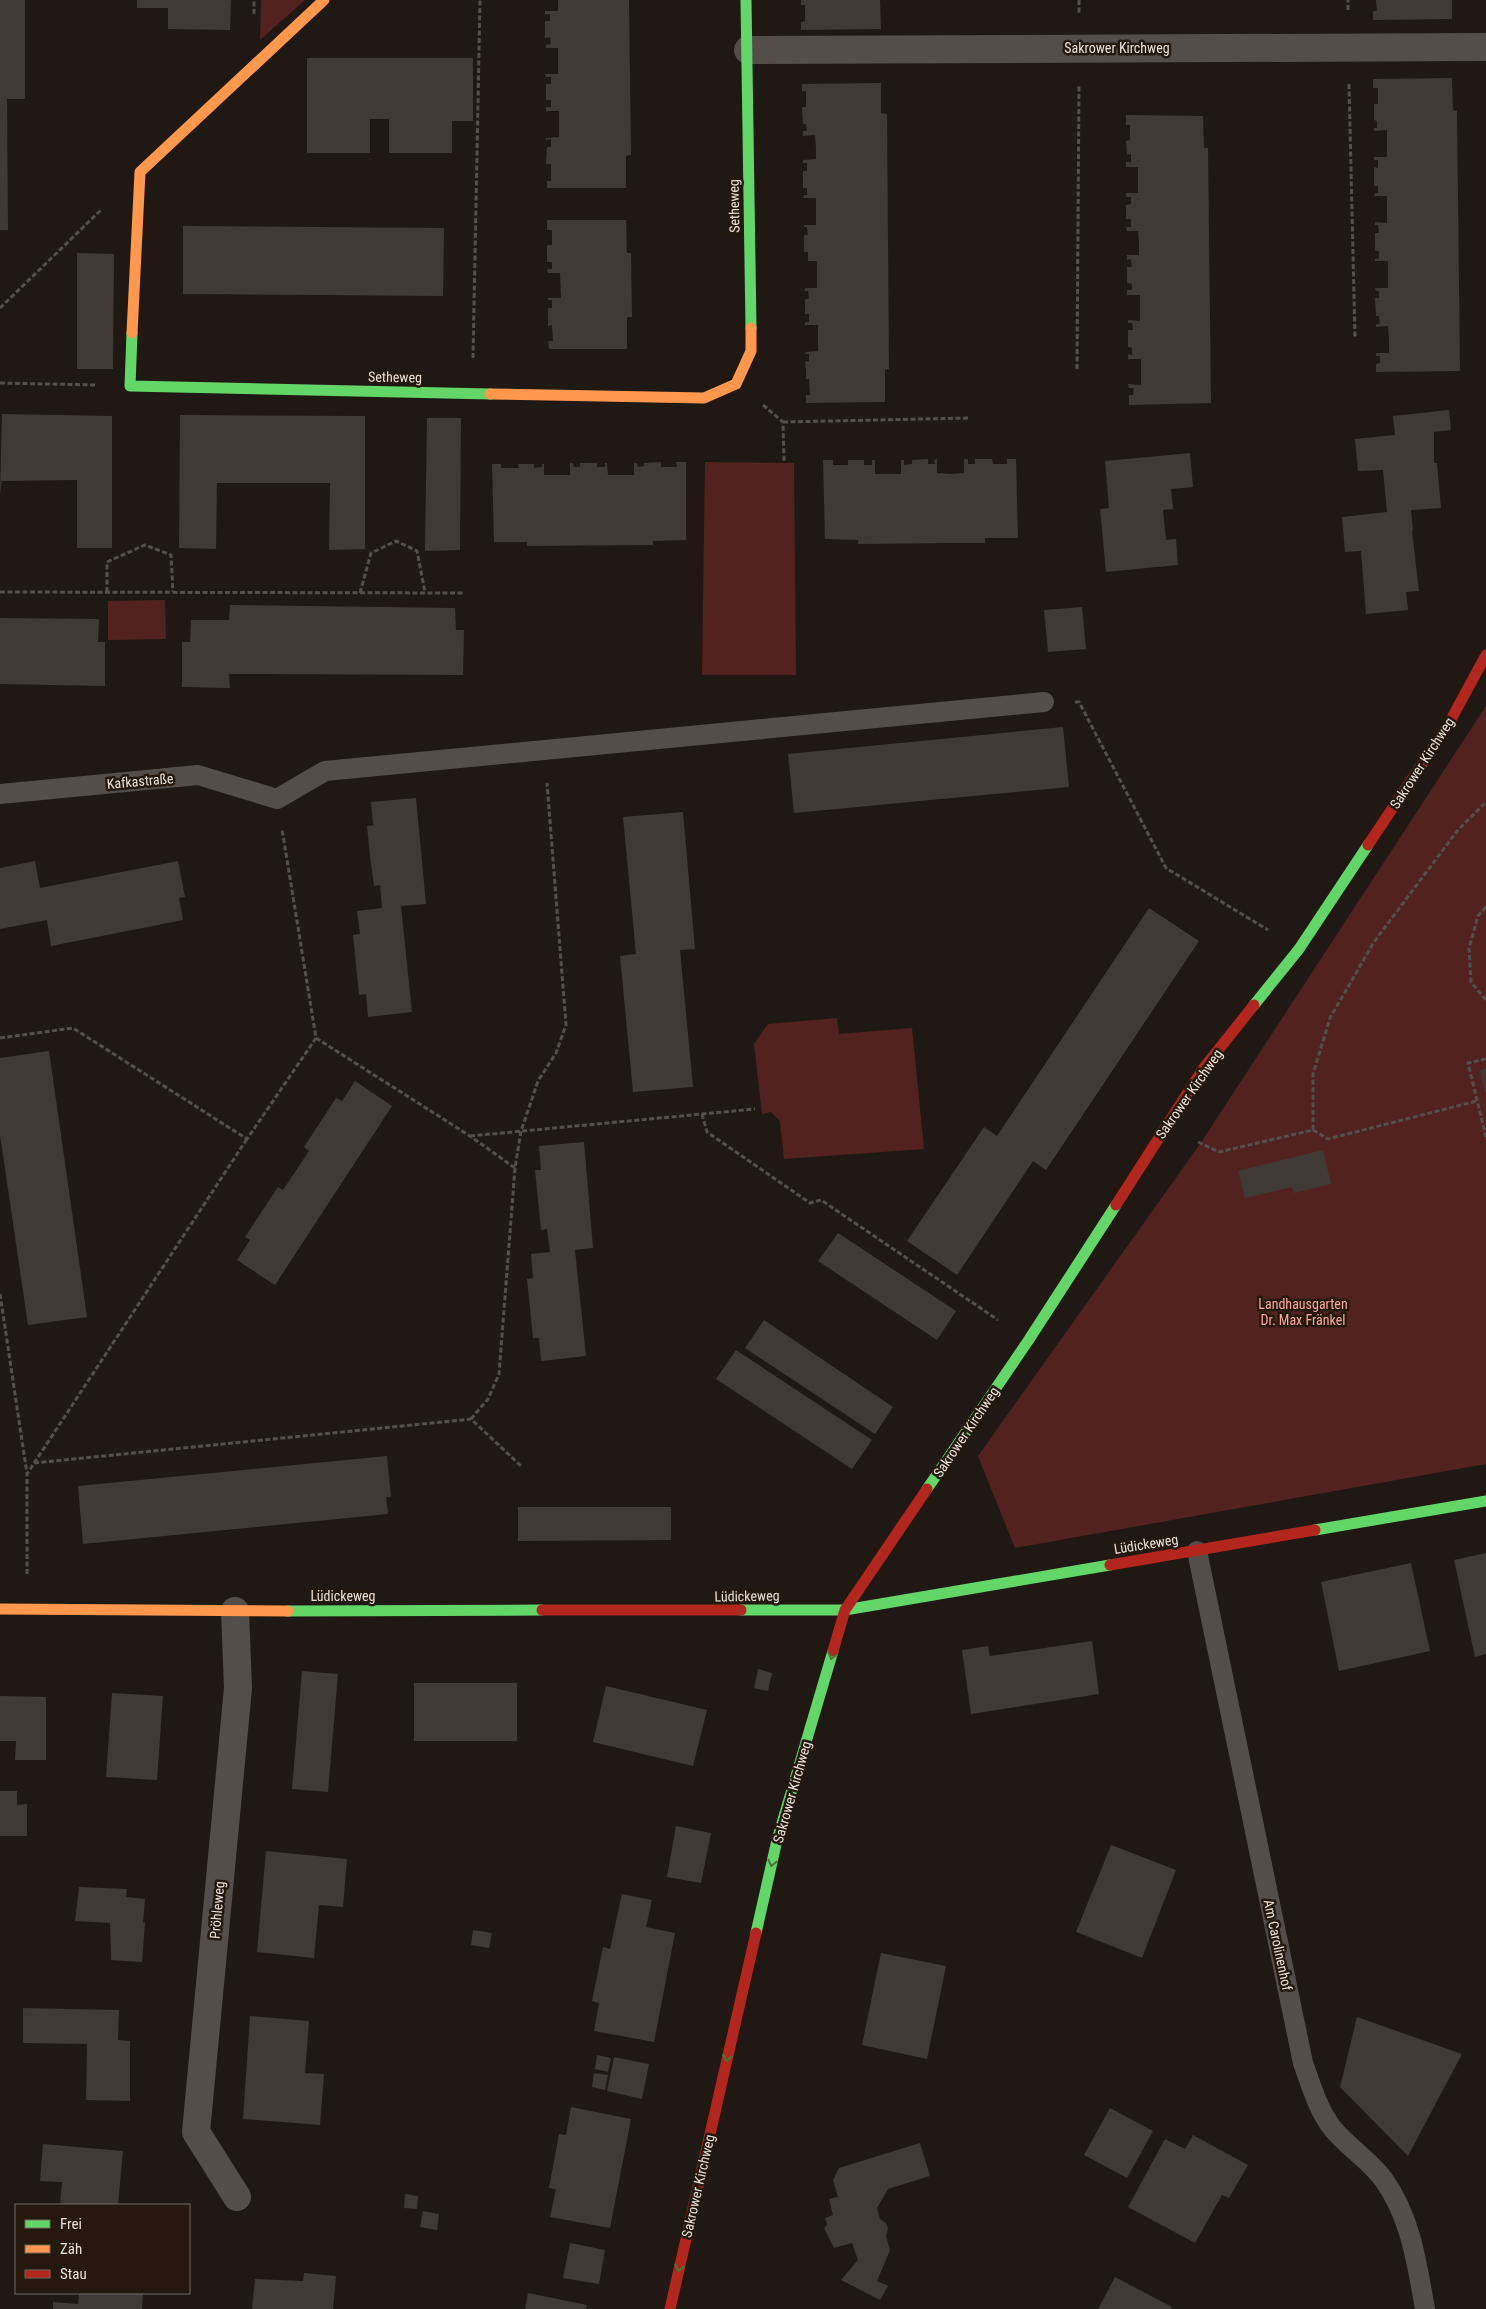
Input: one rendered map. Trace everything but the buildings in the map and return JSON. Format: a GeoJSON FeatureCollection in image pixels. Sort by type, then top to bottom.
{"type":"FeatureCollection","features":[{"type":"Feature","properties":{"kind":"street"},"geometry":{"type":"LineString","coordinates":[[130,386],[140,172],[324,0]]}},
{"type":"Feature","properties":{"kind":"street","name":"Setheweg"},"geometry":{"type":"LineString","coordinates":[[130,386],[704,398],[736,384],[751,351],[746,0]]}},
{"type":"Feature","properties":{"kind":"street","name":"Sakrower Kirchweg"},"geometry":{"type":"LineString","coordinates":[[748,50],[1486,46]]}},
{"type":"Feature","properties":{"kind":"street","name":"Sakrower Kirchweg"},"geometry":{"type":"LineString","coordinates":[[670,2309],[777,1840],[846,1610],[1028,1341],[1203,1069],[1299,949],[1448,726],[1486,655]]}},
{"type":"Feature","properties":{"kind":"street","name":"Lüdickeweg"},"geometry":{"type":"LineString","coordinates":[[0,1609],[235,1611],[846,1610],[1486,1501]]}},
{"type":"Feature","properties":{"kind":"street","name":"Pröhleweg"},"geometry":{"type":"LineString","coordinates":[[235,1611],[238,1688],[196,2132],[237,2198]]}},
{"type":"Feature","properties":{"kind":"lane"},"geometry":{"type":"LineString","coordinates":[[277,799],[325,771],[1044,702]]}},
{"type":"Feature","properties":{"kind":"lane","name":"Kafkastraße"},"geometry":{"type":"LineString","coordinates":[[0,794],[198,775],[277,799]]}},
{"type":"Feature","properties":{"kind":"lane","name":"Am Carolinenhof"},"geometry":{"type":"LineString","coordinates":[[1197,1551],[1303,2063],[1319,2106],[1332,2128],[1383,2179],[1400,2210],[1413,2243],[1425,2309]]}},
{"type":"Feature","properties":{"kind":"path"},"geometry":{"type":"LineString","coordinates":[[472,393],[480,0]]}},
{"type":"Feature","properties":{"kind":"path"},"geometry":{"type":"LineString","coordinates":[[1348,47],[1355,338]]}},
{"type":"Feature","properties":{"kind":"path"},"geometry":{"type":"LineString","coordinates":[[1076,369],[1079,48]]}},
{"type":"Feature","properties":{"kind":"path"},"geometry":{"type":"LineString","coordinates":[[0,308],[140,172]]}},
{"type":"Feature","properties":{"kind":"path"},"geometry":{"type":"LineString","coordinates":[[0,383],[130,386]]}},
{"type":"Feature","properties":{"kind":"path"},"geometry":{"type":"LineString","coordinates":[[736,384],[783,422],[970,418]]}},
{"type":"Feature","properties":{"kind":"path"},"geometry":{"type":"LineString","coordinates":[[783,422],[784,462]]}},
{"type":"Feature","properties":{"kind":"path"},"geometry":{"type":"LineString","coordinates":[[360,593],[371,553],[396,541],[417,551],[425,592]]}},
{"type":"Feature","properties":{"kind":"path"},"geometry":{"type":"LineString","coordinates":[[107,592],[107,562],[145,545],[171,555],[173,592]]}},
{"type":"Feature","properties":{"kind":"path"},"geometry":{"type":"LineString","coordinates":[[0,592],[464,593]]}},
{"type":"Feature","properties":{"kind":"path"},"geometry":{"type":"LineString","coordinates":[[1044,702],[1080,702],[1166,868],[1299,949]]}},
{"type":"Feature","properties":{"kind":"path"},"geometry":{"type":"LineString","coordinates":[[34,1463],[471,1419],[488,1399],[499,1374],[515,1168],[521,1131],[538,1081],[556,1053],[566,1025],[545,749]]}},
{"type":"Feature","properties":{"kind":"path"},"geometry":{"type":"LineString","coordinates":[[27,1474],[316,1038],[277,799]]}},
{"type":"Feature","properties":{"kind":"path"},"geometry":{"type":"LineString","coordinates":[[1313,1130],[1313,1074],[1330,1018],[1374,942],[1458,830],[1486,802]]}},
{"type":"Feature","properties":{"kind":"path"},"geometry":{"type":"LineString","coordinates":[[1486,907],[1478,916],[1468,948],[1471,982],[1486,1000]]}},
{"type":"Feature","properties":{"kind":"path"},"geometry":{"type":"LineString","coordinates":[[0,1038],[73,1028],[247,1140]]}},
{"type":"Feature","properties":{"kind":"path"},"geometry":{"type":"LineString","coordinates":[[316,1038],[470,1136],[515,1168]]}},
{"type":"Feature","properties":{"kind":"path"},"geometry":{"type":"LineString","coordinates":[[1486,1059],[1468,1063],[1484,1138],[1486,1138]]}},
{"type":"Feature","properties":{"kind":"path"},"geometry":{"type":"LineString","coordinates":[[1168,1124],[1200,1144],[1219,1152],[1313,1130],[1328,1139],[1477,1101]]}},
{"type":"Feature","properties":{"kind":"path"},"geometry":{"type":"LineString","coordinates":[[470,1136],[755,1109]]}},
{"type":"Feature","properties":{"kind":"path"},"geometry":{"type":"LineString","coordinates":[[702,1114],[707,1132],[810,1203],[821,1200],[1028,1341]]}},
{"type":"Feature","properties":{"kind":"path"},"geometry":{"type":"LineString","coordinates":[[0,1294],[27,1474],[26,1609]]}},
{"type":"Feature","properties":{"kind":"path"},"geometry":{"type":"LineString","coordinates":[[471,1419],[521,1466]]}},
{"type":"Feature","properties":{"kind":"green space"},"geometry":{"type":"Polygon","coordinates":[[[261,0],[305,0],[260,40],[261,0]]]}},
{"type":"Feature","properties":{"kind":"green space"},"geometry":{"type":"Polygon","coordinates":[[[705,462],[794,463],[796,675],[702,675],[705,462]]]}},
{"type":"Feature","properties":{"kind":"green space"},"geometry":{"type":"Polygon","coordinates":[[[165,600],[166,639],[108,640],[108,601],[165,600]]]}},
{"type":"Feature","properties":{"kind":"green space","name":"Landhausgarten Dr. Max Fränkel"},"geometry":{"type":"Polygon","coordinates":[[[1486,706],[1486,1464],[1015,1548],[978,1456],[1200,1144],[1486,706]]]}},
{"type":"Feature","properties":{"kind":"green space"},"geometry":{"type":"Polygon","coordinates":[[[837,1018],[839,1034],[912,1028],[924,1149],[784,1159],[780,1121],[771,1112],[762,1114],[754,1044],[768,1024],[837,1018]]]}},
{"type":"Feature","properties":{"kind":"traffic: fast"},"geometry":{"type":"LineString","coordinates":[[746,0],[751,328]]}},
{"type":"Feature","properties":{"kind":"traffic: fast"},"geometry":{"type":"LineString","coordinates":[[132,333],[130,386],[490,394]]}},
{"type":"Feature","properties":{"kind":"traffic: fast"},"geometry":{"type":"LineString","coordinates":[[1254,1005],[1299,949],[1368,845]]}},
{"type":"Feature","properties":{"kind":"traffic: fast"},"geometry":{"type":"LineString","coordinates":[[927,1489],[1028,1341],[1116,1205]]}},
{"type":"Feature","properties":{"kind":"traffic: fast"},"geometry":{"type":"LineString","coordinates":[[1315,1530],[1486,1501]]}},
{"type":"Feature","properties":{"kind":"traffic: fast"},"geometry":{"type":"LineString","coordinates":[[741,1610],[845,1610],[1110,1565]]}},
{"type":"Feature","properties":{"kind":"traffic: fast"},"geometry":{"type":"LineString","coordinates":[[288,1611],[542,1610]]}},
{"type":"Feature","properties":{"kind":"traffic: fast"},"geometry":{"type":"LineString","coordinates":[[756,1933],[777,1840],[833,1651]]}},
{"type":"Feature","properties":{"kind":"traffic: slow"},"geometry":{"type":"LineString","coordinates":[[132,333],[140,172],[324,0]]}},
{"type":"Feature","properties":{"kind":"traffic: slow"},"geometry":{"type":"LineString","coordinates":[[490,394],[704,398],[736,384],[751,351],[751,328]]}},
{"type":"Feature","properties":{"kind":"traffic: slow"},"geometry":{"type":"LineString","coordinates":[[0,1609],[288,1611]]}},
{"type":"Feature","properties":{"kind":"traffic: jam"},"geometry":{"type":"LineString","coordinates":[[1368,845],[1448,725],[1486,655]]}},
{"type":"Feature","properties":{"kind":"traffic: jam"},"geometry":{"type":"LineString","coordinates":[[1116,1205],[1203,1069],[1254,1005]]}},
{"type":"Feature","properties":{"kind":"traffic: jam"},"geometry":{"type":"LineString","coordinates":[[833,1651],[845,1610],[927,1489]]}},
{"type":"Feature","properties":{"kind":"traffic: jam"},"geometry":{"type":"LineString","coordinates":[[1110,1565],[1315,1530]]}},
{"type":"Feature","properties":{"kind":"traffic: jam"},"geometry":{"type":"LineString","coordinates":[[542,1610],[741,1610]]}},
{"type":"Feature","properties":{"kind":"traffic: jam"},"geometry":{"type":"LineString","coordinates":[[670,2309],[756,1933]]}}]}
